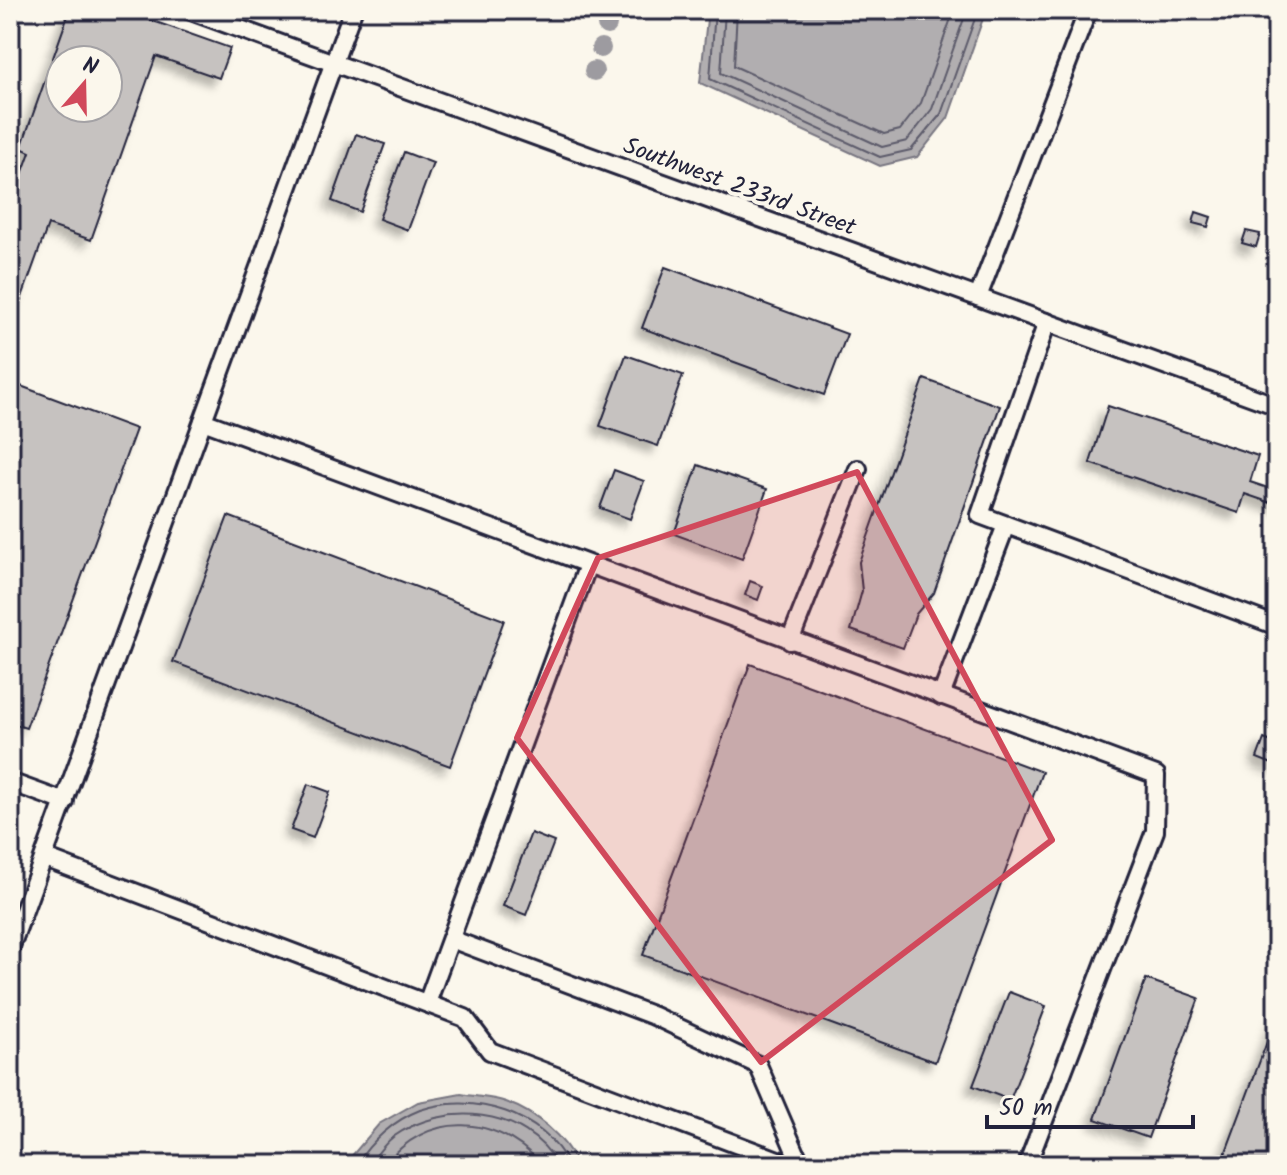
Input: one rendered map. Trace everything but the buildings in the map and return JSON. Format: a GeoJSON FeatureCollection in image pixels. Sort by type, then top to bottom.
{"type":"FeatureCollection","features":[{"type":"Feature","properties":{"kind":"lane","name":"Southwest 233rd Street"},"geometry":{"type":"LineString","coordinates":[[188,10],[1277,406]]}},
{"type":"Feature","properties":{"kind":"lane"},"geometry":{"type":"LineString","coordinates":[[10,949],[353,10]]}},
{"type":"Feature","properties":{"kind":"lane"},"geometry":{"type":"LineString","coordinates":[[978,297],[1088,10]]}},
{"type":"Feature","properties":{"kind":"lane"},"geometry":{"type":"LineString","coordinates":[[1047,322],[980,515],[1277,626]]}},
{"type":"Feature","properties":{"kind":"lane"},"geometry":{"type":"LineString","coordinates":[[203,421],[1156,775],[1155,831],[1027,1165]]}},
{"type":"Feature","properties":{"kind":"lane"},"geometry":{"type":"LineString","coordinates":[[790,641],[858,469]]}},
{"type":"Feature","properties":{"kind":"lane"},"geometry":{"type":"LineString","coordinates":[[941,696],[1006,525]]}},
{"type":"Feature","properties":{"kind":"lane"},"geometry":{"type":"LineString","coordinates":[[427,1003],[588,565]]}},
{"type":"Feature","properties":{"kind":"lane"},"geometry":{"type":"LineString","coordinates":[[10,782],[65,802]]}},
{"type":"Feature","properties":{"kind":"lane"},"geometry":{"type":"LineString","coordinates":[[45,858],[465,1018],[490,1051],[791,1165]]}},
{"type":"Feature","properties":{"kind":"lane"},"geometry":{"type":"LineString","coordinates":[[451,939],[654,1016],[758,1065],[801,1165]]}},
{"type":"Feature","properties":{"kind":"highlighted area"},"geometry":{"type":"Polygon","coordinates":[[[857,472],[1052,840],[761,1062],[517,738],[598,558],[857,472]]]}},
{"type":"Feature","properties":{"kind":"water"},"geometry":{"type":"Polygon","coordinates":[[[708,10],[986,10],[948,118],[917,157],[880,166],[700,83],[708,10]]]}},
{"type":"Feature","properties":{"kind":"water"},"geometry":{"type":"Polygon","coordinates":[[[461,1094],[501,1100],[528,1112],[557,1135],[578,1165],[348,1165],[350,1158],[379,1124],[418,1102],[461,1094]]]}}]}
